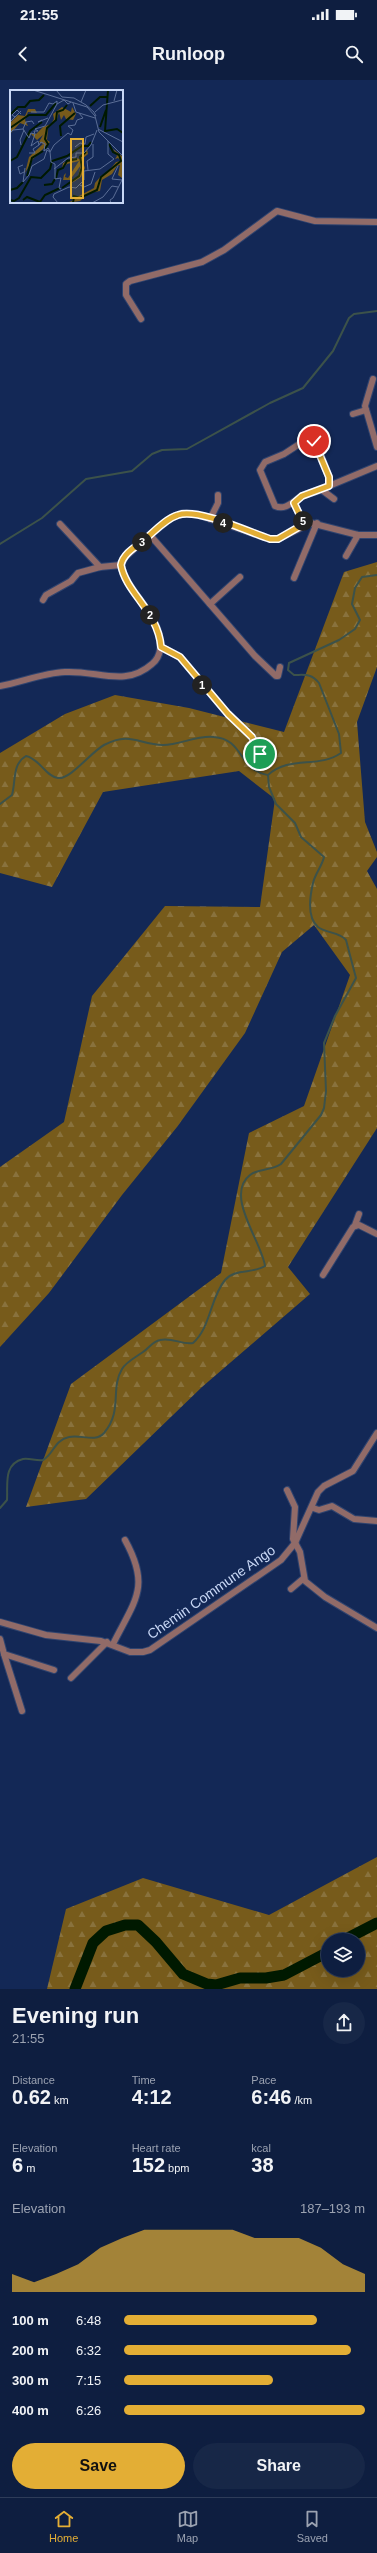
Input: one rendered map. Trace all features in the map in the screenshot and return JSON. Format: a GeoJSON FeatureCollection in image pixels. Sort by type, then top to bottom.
{"type":"FeatureCollection","features":[{"type":"Feature","properties":{"kind":"street"},"geometry":{"type":"LineString","coordinates":[[141,319],[126,295],[126,284],[130,280],[202,262],[224,250],[277,211],[315,221],[377,222]]}},
{"type":"Feature","properties":{"kind":"street"},"geometry":{"type":"LineString","coordinates":[[373,378],[366,400],[366,410],[377,447]]}},
{"type":"Feature","properties":{"kind":"street"},"geometry":{"type":"LineString","coordinates":[[352,414],[366,410]]}},
{"type":"Feature","properties":{"kind":"street"},"geometry":{"type":"LineString","coordinates":[[278,508],[272,504],[261,467],[265,462],[284,454],[304,440],[307,439],[316,443],[329,477],[329,486]]}},
{"type":"Feature","properties":{"kind":"street"},"geometry":{"type":"LineString","coordinates":[[271,512],[294,503],[302,496],[322,490],[377,466]]}},
{"type":"Feature","properties":{"kind":"street"},"geometry":{"type":"LineString","coordinates":[[322,490],[334,499]]}},
{"type":"Feature","properties":{"kind":"street"},"geometry":{"type":"LineString","coordinates":[[210,519],[218,503],[218,495]]}},
{"type":"Feature","properties":{"kind":"street"},"geometry":{"type":"LineString","coordinates":[[294,503],[304,524]]}},
{"type":"Feature","properties":{"kind":"street"},"geometry":{"type":"LineString","coordinates":[[0,686],[65,672],[111,678],[129,677],[146,669],[156,661],[161,647],[153,620],[125,575],[121,565],[125,557],[150,535],[171,518],[183,513],[210,519],[270,539],[278,539],[304,524],[317,523],[358,535],[377,536]]}},
{"type":"Feature","properties":{"kind":"street"},"geometry":{"type":"LineString","coordinates":[[294,578],[317,523]]}},
{"type":"Feature","properties":{"kind":"street"},"geometry":{"type":"LineString","coordinates":[[60,524],[100,567]]}},
{"type":"Feature","properties":{"kind":"street"},"geometry":{"type":"LineString","coordinates":[[150,535],[210,604],[276,676],[278,676],[280,667]]}},
{"type":"Feature","properties":{"kind":"street"},"geometry":{"type":"LineString","coordinates":[[346,556],[358,535]]}},
{"type":"Feature","properties":{"kind":"street"},"geometry":{"type":"LineString","coordinates":[[43,600],[46,595],[71,581],[78,573],[100,567],[121,565]]}},
{"type":"Feature","properties":{"kind":"street"},"geometry":{"type":"LineString","coordinates":[[210,604],[240,577]]}},
{"type":"Feature","properties":{"kind":"street"},"geometry":{"type":"LineString","coordinates":[[161,647],[180,657],[228,714],[252,737],[260,754]]}},
{"type":"Feature","properties":{"kind":"street"},"geometry":{"type":"LineString","coordinates":[[324,1275],[355,1225],[359,1214]]}},
{"type":"Feature","properties":{"kind":"street"},"geometry":{"type":"LineString","coordinates":[[355,1225],[377,1234]]}},
{"type":"Feature","properties":{"kind":"street","name":"Chemin Commune Ango"},"geometry":{"type":"LineString","coordinates":[[0,1622],[46,1635],[110,1643],[137,1653],[157,1646],[273,1567],[295,1543],[321,1489],[348,1474],[357,1466],[377,1433]]}},
{"type":"Feature","properties":{"kind":"street","name":"Chemin Commune Ango"},"geometry":{"type":"LineString","coordinates":[[287,1490],[295,1507],[293,1539],[295,1543]]}},
{"type":"Feature","properties":{"kind":"street"},"geometry":{"type":"LineString","coordinates":[[312,1508],[319,1510],[332,1506],[354,1519],[377,1521]]}},
{"type":"Feature","properties":{"kind":"street","name":"Chemin Commune Ango"},"geometry":{"type":"LineString","coordinates":[[71,1678],[110,1643],[139,1586],[137,1563],[125,1540]]}},
{"type":"Feature","properties":{"kind":"street"},"geometry":{"type":"LineString","coordinates":[[295,1543],[300,1552],[304,1578],[325,1597],[377,1628]]}},
{"type":"Feature","properties":{"kind":"street"},"geometry":{"type":"LineString","coordinates":[[291,1589],[304,1578]]}},
{"type":"Feature","properties":{"kind":"street"},"geometry":{"type":"LineString","coordinates":[[0,1639],[22,1711]]}},
{"type":"Feature","properties":{"kind":"street"},"geometry":{"type":"LineString","coordinates":[[4,1654],[54,1670]]}},
{"type":"Feature","properties":{"kind":"green space"},"geometry":{"type":"Polygon","coordinates":[[[377,562],[377,667],[357,722],[365,822],[377,852],[377,857],[367,871],[377,889],[377,1128],[288,1267],[310,1294],[202,1387],[86,1499],[26,1507],[71,1384],[221,1273],[249,1133],[304,1106],[350,975],[314,925],[282,952],[245,1033],[177,1127],[122,1195],[49,1293],[0,1347],[0,1167],[64,1122],[92,996],[165,906],[260,907],[275,799],[239,771],[103,792],[52,887],[0,873],[0,753],[65,714],[115,695],[189,708],[284,732],[344,572],[377,562]]]}},
{"type":"Feature","properties":{"kind":"green space"},"geometry":{"type":"Polygon","coordinates":[[[377,1857],[377,1989],[47,1989],[66,1909],[143,1878],[269,1915],[377,1857]]]}},
{"type":"Feature","properties":{"kind":"waterway"},"geometry":{"type":"LineString","coordinates":[[0,544],[42,518],[86,479],[132,471],[152,454],[162,450],[187,449],[270,403],[303,388],[333,351],[349,318],[354,314],[377,311]]}},
{"type":"Feature","properties":{"kind":"waterway"},"geometry":{"type":"LineString","coordinates":[[0,1508],[7,1500],[7,1482],[9,1470],[12,1465],[23,1459],[43,1460],[50,1454],[60,1441],[69,1437],[74,1436],[92,1438],[100,1436],[104,1433],[110,1425],[113,1417],[117,1384],[122,1369],[126,1364],[153,1343],[164,1339],[193,1343],[203,1329],[216,1295],[225,1280],[229,1276],[239,1272],[255,1270],[265,1266],[243,1206],[241,1194],[243,1184],[250,1175],[281,1164],[321,1115],[324,1108],[326,1091],[324,1043],[335,1016],[356,978],[346,940],[340,935],[321,929],[312,918],[310,906],[312,888],[324,857],[301,837],[295,823],[276,804],[269,787],[268,775],[285,765],[314,762],[332,758],[341,753],[339,734],[319,683],[310,676],[294,675],[288,670],[289,663],[339,640],[355,629],[360,620],[352,604],[355,588],[362,577],[377,575]]}},
{"type":"Feature","properties":{"kind":"waterway"},"geometry":{"type":"LineString","coordinates":[[0,804],[12,795],[16,768],[26,756],[35,760],[53,777],[58,778],[68,775],[104,745],[121,739],[163,745],[169,745],[201,737],[224,739],[231,743],[251,767],[258,772],[268,775]]}},
{"type":"Feature","properties":{"kind":"waterway"},"geometry":{"type":"LineString","coordinates":[[358,1933],[377,1923]]}},
{"type":"Feature","properties":{"kind":"waterway"},"geometry":{"type":"LineString","coordinates":[[75,1989],[93,1943],[106,1931],[125,1925],[138,1925],[156,1942],[183,1974],[207,1984],[216,1985],[240,1978],[266,1978],[284,1975],[321,1956]]}},
{"type":"Feature","properties":{"kind":"route"},"geometry":{"type":"LineString","coordinates":[[260,754],[252,737],[228,714],[180,657],[161,647],[158,629],[122,570],[121,565],[125,557],[150,535],[171,518],[183,513],[196,514],[270,539],[278,539],[304,524],[294,503],[302,496],[322,490],[329,486],[329,477],[314,441]]}}]}
